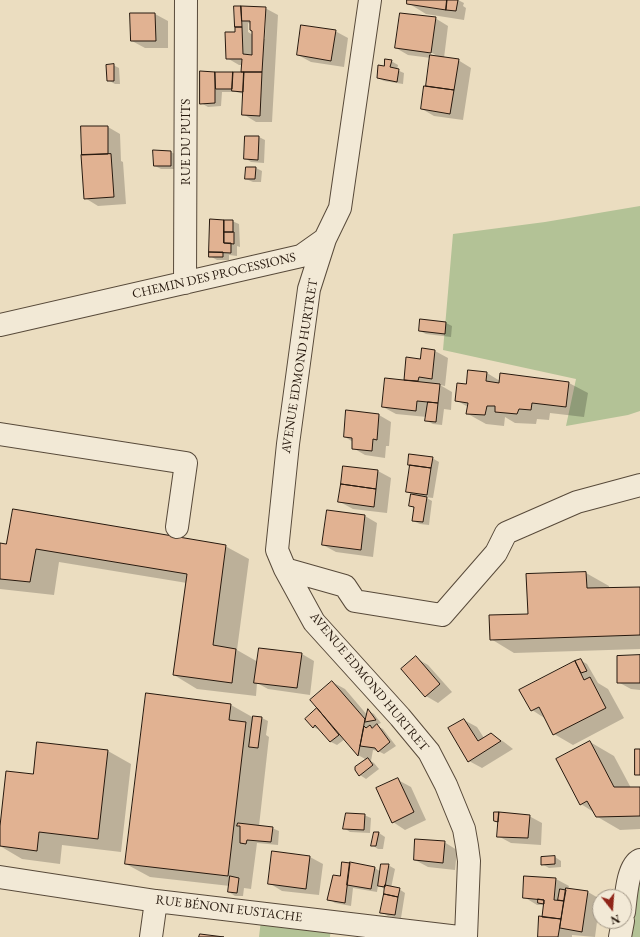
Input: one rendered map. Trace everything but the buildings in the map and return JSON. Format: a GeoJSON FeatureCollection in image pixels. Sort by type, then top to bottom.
{"type":"FeatureCollection","features":[{"type":"Feature","properties":{"kind":"street","name":"RUE DU PUITS"},"geometry":{"type":"LineString","coordinates":[[186,0],[186,283]]}},
{"type":"Feature","properties":{"kind":"street","name":"CHEMIN DES PROCESSIONS"},"geometry":{"type":"LineString","coordinates":[[0,325],[301,256],[325,239],[340,208],[370,0]]}},
{"type":"Feature","properties":{"kind":"street","name":"AVENUE EDMOND HURTRET"},"geometry":{"type":"LineString","coordinates":[[325,239],[310,289],[288,444],[277,550],[285,569],[314,622],[400,717],[429,752],[446,785],[464,828],[469,861],[466,937]]}},
{"type":"Feature","properties":{"kind":"street"},"geometry":{"type":"LineString","coordinates":[[0,434],[186,463],[178,527]]}},
{"type":"Feature","properties":{"kind":"street"},"geometry":{"type":"LineString","coordinates":[[285,569],[345,586],[355,601],[442,615],[496,553],[506,533],[577,502],[640,486]]}},
{"type":"Feature","properties":{"kind":"street"},"geometry":{"type":"LineString","coordinates":[[628,889],[631,870],[638,861]]}},
{"type":"Feature","properties":{"kind":"street","name":"RUE BÉNONI EUSTACHE"},"geometry":{"type":"LineString","coordinates":[[0,877],[156,901],[459,937]]}},
{"type":"Feature","properties":{"kind":"street"},"geometry":{"type":"LineString","coordinates":[[151,937],[156,901]]}},
{"type":"Feature","properties":{"kind":"green space"},"geometry":{"type":"Polygon","coordinates":[[[640,206],[640,411],[628,415],[566,426],[576,379],[443,350],[453,234],[545,222],[640,206]]]}},
{"type":"Feature","properties":{"kind":"green space"},"geometry":{"type":"Polygon","coordinates":[[[640,870],[640,937],[623,937],[625,929],[632,929],[632,902],[640,870]]]}},
{"type":"Feature","properties":{"kind":"green space"},"geometry":{"type":"Polygon","coordinates":[[[261,920],[331,928],[330,937],[259,937],[261,920]]]}}]}
